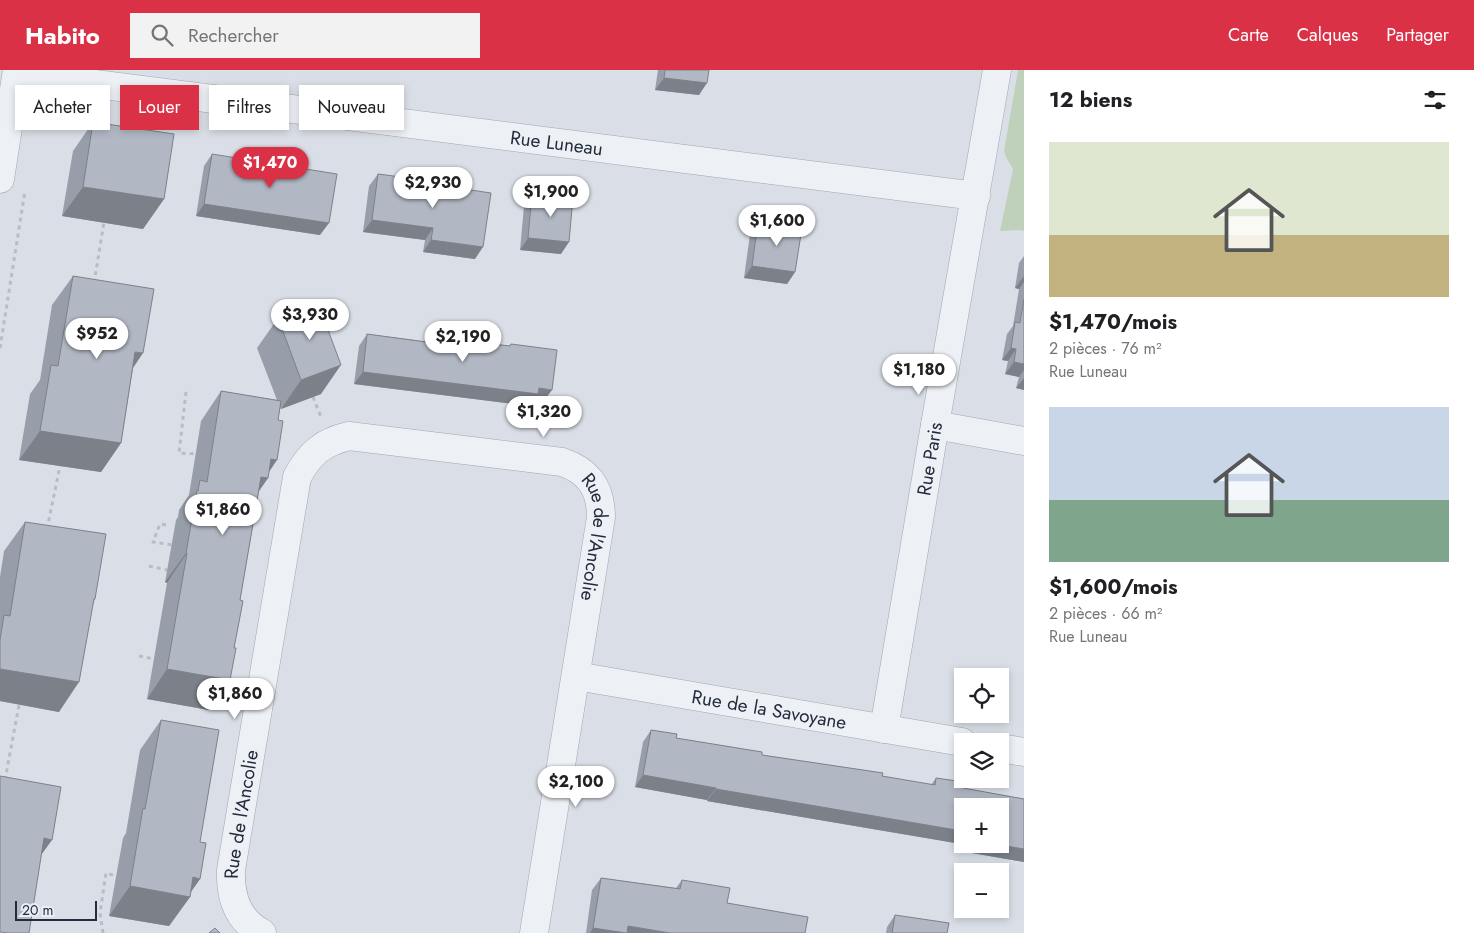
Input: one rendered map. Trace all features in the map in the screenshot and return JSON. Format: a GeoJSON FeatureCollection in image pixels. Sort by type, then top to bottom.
{"type":"FeatureCollection","features":[{"type":"Feature","properties":{"kind":"street","name":"Rue Paris"},"geometry":{"type":"LineString","coordinates":[[884,729],[935,425],[998,70]]}},
{"type":"Feature","properties":{"kind":"street","name":"Rue Luneau"},"geometry":{"type":"LineString","coordinates":[[17,72],[976,196]]}},
{"type":"Feature","properties":{"kind":"street"},"geometry":{"type":"LineString","coordinates":[[0,179],[17,72]]}},
{"type":"Feature","properties":{"kind":"street"},"geometry":{"type":"LineString","coordinates":[[935,425],[1024,440]]}},
{"type":"Feature","properties":{"kind":"street","name":"Rue de l'Ancolie"},"geometry":{"type":"LineString","coordinates":[[262,933],[247,922],[233,899],[231,886],[232,870],[297,477],[304,464],[323,445],[335,438],[349,436],[562,462],[583,472],[598,491],[601,517],[534,933]]}},
{"type":"Feature","properties":{"kind":"street","name":"Rue de la Savoyane"},"geometry":{"type":"LineString","coordinates":[[576,676],[954,741]]}},
{"type":"Feature","properties":{"kind":"street"},"geometry":{"type":"LineString","coordinates":[[1009,750],[1024,752]]}},
{"type":"Feature","properties":{"kind":"path"},"geometry":{"type":"LineString","coordinates":[[92,292],[104,222]]}},
{"type":"Feature","properties":{"kind":"path"},"geometry":{"type":"LineString","coordinates":[[0,348],[18,234]]}},
{"type":"Feature","properties":{"kind":"path"},"geometry":{"type":"LineString","coordinates":[[186,392],[179,453],[196,454]]}},
{"type":"Feature","properties":{"kind":"path"},"geometry":{"type":"LineString","coordinates":[[46,530],[60,466]]}},
{"type":"Feature","properties":{"kind":"path"},"geometry":{"type":"LineString","coordinates":[[166,525],[160,524],[153,542],[173,545]]}},
{"type":"Feature","properties":{"kind":"path"},"geometry":{"type":"LineString","coordinates":[[149,566],[167,570]]}},
{"type":"Feature","properties":{"kind":"path"},"geometry":{"type":"LineString","coordinates":[[139,656],[154,660]]}},
{"type":"Feature","properties":{"kind":"path"},"geometry":{"type":"LineString","coordinates":[[3,788],[19,705]]}},
{"type":"Feature","properties":{"kind":"path"},"geometry":{"type":"LineString","coordinates":[[104,933],[100,912],[106,873],[116,876]]}},
{"type":"Feature","properties":{"kind":"green space"},"geometry":{"type":"Polygon","coordinates":[[[1018,70],[1024,70],[1024,231],[1000,231],[1013,169],[1004,151],[1018,70]]]}},
{"type":"Feature","properties":{"kind":"building"},"geometry":{"type":"Polygon","coordinates":[[[665,70],[709,70],[707,83],[664,78],[665,70]]]}},
{"type":"Feature","properties":{"kind":"building"},"geometry":{"type":"Polygon","coordinates":[[[110,125],[120,126],[120,130],[147,130],[174,134],[164,199],[83,187],[92,130],[110,130],[110,125]]]}},
{"type":"Feature","properties":{"kind":"building"},"geometry":{"type":"Polygon","coordinates":[[[212,154],[337,174],[329,223],[204,204],[212,154]]]}},
{"type":"Feature","properties":{"kind":"building"},"geometry":{"type":"Polygon","coordinates":[[[378,174],[424,180],[424,183],[491,193],[483,247],[431,240],[433,228],[372,220],[378,174]]]}},
{"type":"Feature","properties":{"kind":"building"},"geometry":{"type":"Polygon","coordinates":[[[532,194],[573,197],[569,242],[528,238],[532,194]]]}},
{"type":"Feature","properties":{"kind":"building"},"geometry":{"type":"Polygon","coordinates":[[[758,222],[802,228],[795,272],[752,266],[758,222]]]}},
{"type":"Feature","properties":{"kind":"building"},"geometry":{"type":"Polygon","coordinates":[[[73,276],[154,289],[143,353],[135,352],[121,443],[40,431],[51,365],[58,366],[73,276]]]}},
{"type":"Feature","properties":{"kind":"building"},"geometry":{"type":"Polygon","coordinates":[[[1024,299],[1024,364],[1014,362],[1016,349],[1011,348],[1015,322],[1020,323],[1024,299]]]}},
{"type":"Feature","properties":{"kind":"building"},"geometry":{"type":"Polygon","coordinates":[[[318,303],[341,365],[301,380],[278,318],[318,303]]]}},
{"type":"Feature","properties":{"kind":"building"},"geometry":{"type":"Polygon","coordinates":[[[367,334],[441,344],[442,338],[557,350],[552,390],[539,388],[538,394],[363,372],[367,334]]]}},
{"type":"Feature","properties":{"kind":"building"},"geometry":{"type":"Polygon","coordinates":[[[221,391],[281,401],[278,420],[283,421],[277,460],[271,459],[268,478],[261,477],[240,600],[243,601],[230,680],[167,669],[197,490],[200,480],[207,482],[221,391]]]}},
{"type":"Feature","properties":{"kind":"building"},"geometry":{"type":"Polygon","coordinates":[[[25,522],[106,534],[79,682],[0,669],[0,640],[4,615],[10,616],[25,522]]]}},
{"type":"Feature","properties":{"kind":"building"},"geometry":{"type":"Polygon","coordinates":[[[161,720],[219,730],[200,842],[206,843],[200,879],[193,877],[190,897],[130,886],[143,808],[145,809],[161,720]]]}},
{"type":"Feature","properties":{"kind":"building"},"geometry":{"type":"Polygon","coordinates":[[[651,730],[677,734],[676,738],[762,752],[762,755],[883,773],[882,776],[935,785],[936,778],[954,781],[954,788],[1024,799],[1024,849],[1009,846],[1009,798],[954,798],[954,830],[643,775],[651,730]]]}},
{"type":"Feature","properties":{"kind":"building"},"geometry":{"type":"Polygon","coordinates":[[[0,776],[61,787],[52,840],[44,838],[29,933],[0,932],[0,776]]]}},
{"type":"Feature","properties":{"kind":"building"},"geometry":{"type":"Polygon","coordinates":[[[601,878],[680,889],[682,880],[730,888],[727,903],[808,917],[805,933],[670,933],[628,926],[626,933],[593,928],[601,878]]]}},
{"type":"Feature","properties":{"kind":"building"},"geometry":{"type":"Polygon","coordinates":[[[895,915],[949,923],[947,933],[892,933],[895,915]]]}},
{"type":"Feature","properties":{"kind":"building"},"geometry":{"type":"Polygon","coordinates":[[[215,928],[220,933],[209,933],[215,928]]]}}]}
